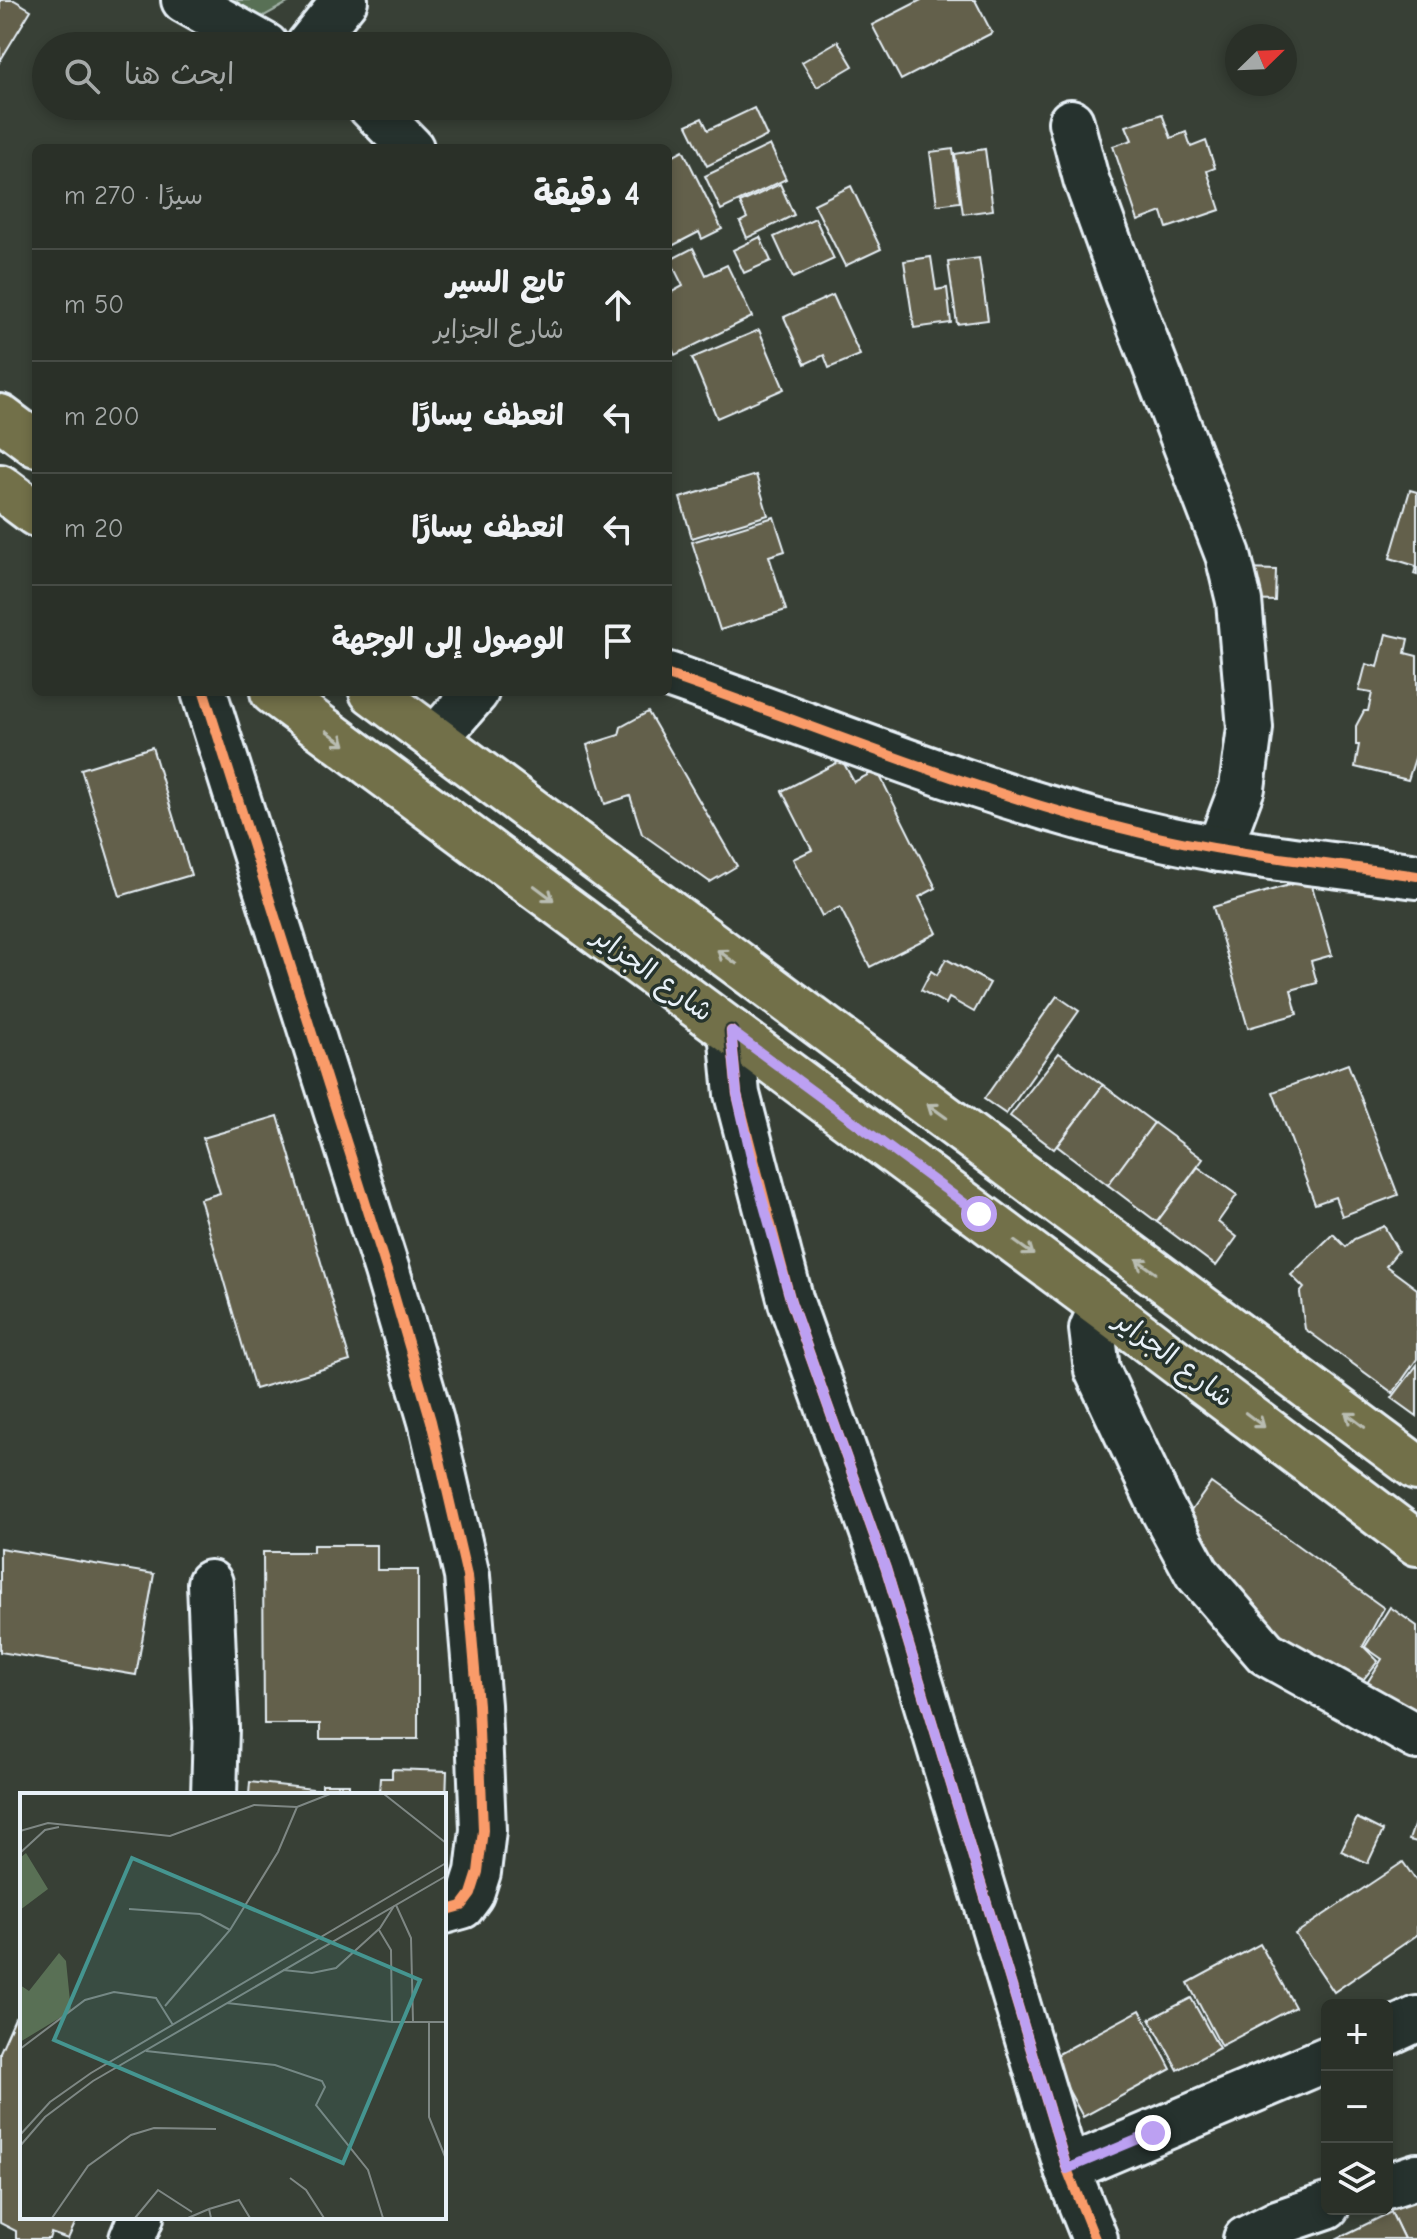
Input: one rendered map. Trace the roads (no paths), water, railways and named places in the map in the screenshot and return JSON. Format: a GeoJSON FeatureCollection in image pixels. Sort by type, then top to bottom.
{"type":"FeatureCollection","features":[{"type":"Feature","properties":{"kind":"main road"},"geometry":{"type":"LineString","coordinates":[[0,417],[32,441]]}},
{"type":"Feature","properties":{"kind":"main road"},"geometry":{"type":"LineString","coordinates":[[0,487],[32,511]]}},
{"type":"Feature","properties":{"kind":"main road","name":"شارع الجزاير"},"geometry":{"type":"LineString","coordinates":[[278,696],[1417,1543]]}},
{"type":"Feature","properties":{"kind":"main road","name":"شارع الجزاير"},"geometry":{"type":"LineString","coordinates":[[377,696],[1417,1468]]}},
{"type":"Feature","properties":{"kind":"street"},"geometry":{"type":"LineString","coordinates":[[184,0],[241,32]]}},
{"type":"Feature","properties":{"kind":"street"},"geometry":{"type":"LineString","coordinates":[[319,32],[345,0]]}},
{"type":"Feature","properties":{"kind":"street"},"geometry":{"type":"LineString","coordinates":[[384,120],[407,144]]}},
{"type":"Feature","properties":{"kind":"street"},"geometry":{"type":"LineString","coordinates":[[1071,122],[1086,179],[1128,295],[1228,555],[1239,601],[1250,728],[1242,788],[1219,849]]}},
{"type":"Feature","properties":{"kind":"street"},"geometry":{"type":"LineString","coordinates":[[672,676],[1028,803],[1141,833],[1219,849],[1417,876]]}},
{"type":"Feature","properties":{"kind":"street"},"geometry":{"type":"LineString","coordinates":[[205,696],[387,1271],[431,1421],[467,1576],[478,1705],[483,1830],[478,1872],[471,1894],[462,1906],[446,1910]]}},
{"type":"Feature","properties":{"kind":"street"},"geometry":{"type":"LineString","coordinates":[[435,739],[473,696]]}},
{"type":"Feature","properties":{"kind":"street"},"geometry":{"type":"LineString","coordinates":[[731,1031],[744,1124],[791,1302],[886,1569],[1067,2169],[1095,2239]]}},
{"type":"Feature","properties":{"kind":"street"},"geometry":{"type":"LineString","coordinates":[[1102,1306],[1092,1329],[1097,1370],[1161,1506],[1197,1573],[1266,1653],[1417,1737]]}},
{"type":"Feature","properties":{"kind":"street"},"geometry":{"type":"LineString","coordinates":[[210,1583],[216,1728],[214,1793]]}},
{"type":"Feature","properties":{"kind":"street"},"geometry":{"type":"LineString","coordinates":[[1393,2030],[1417,2019]]}},
{"type":"Feature","properties":{"kind":"street"},"geometry":{"type":"LineString","coordinates":[[1067,2169],[1321,2062]]}},
{"type":"Feature","properties":{"kind":"street"},"geometry":{"type":"LineString","coordinates":[[1393,2184],[1417,2176]]}},
{"type":"Feature","properties":{"kind":"street"},"geometry":{"type":"LineString","coordinates":[[1246,2239],[1280,2222],[1321,2208]]}},
{"type":"Feature","properties":{"kind":"street"},"geometry":{"type":"LineString","coordinates":[[132,2239],[140,2219]]}}]}
